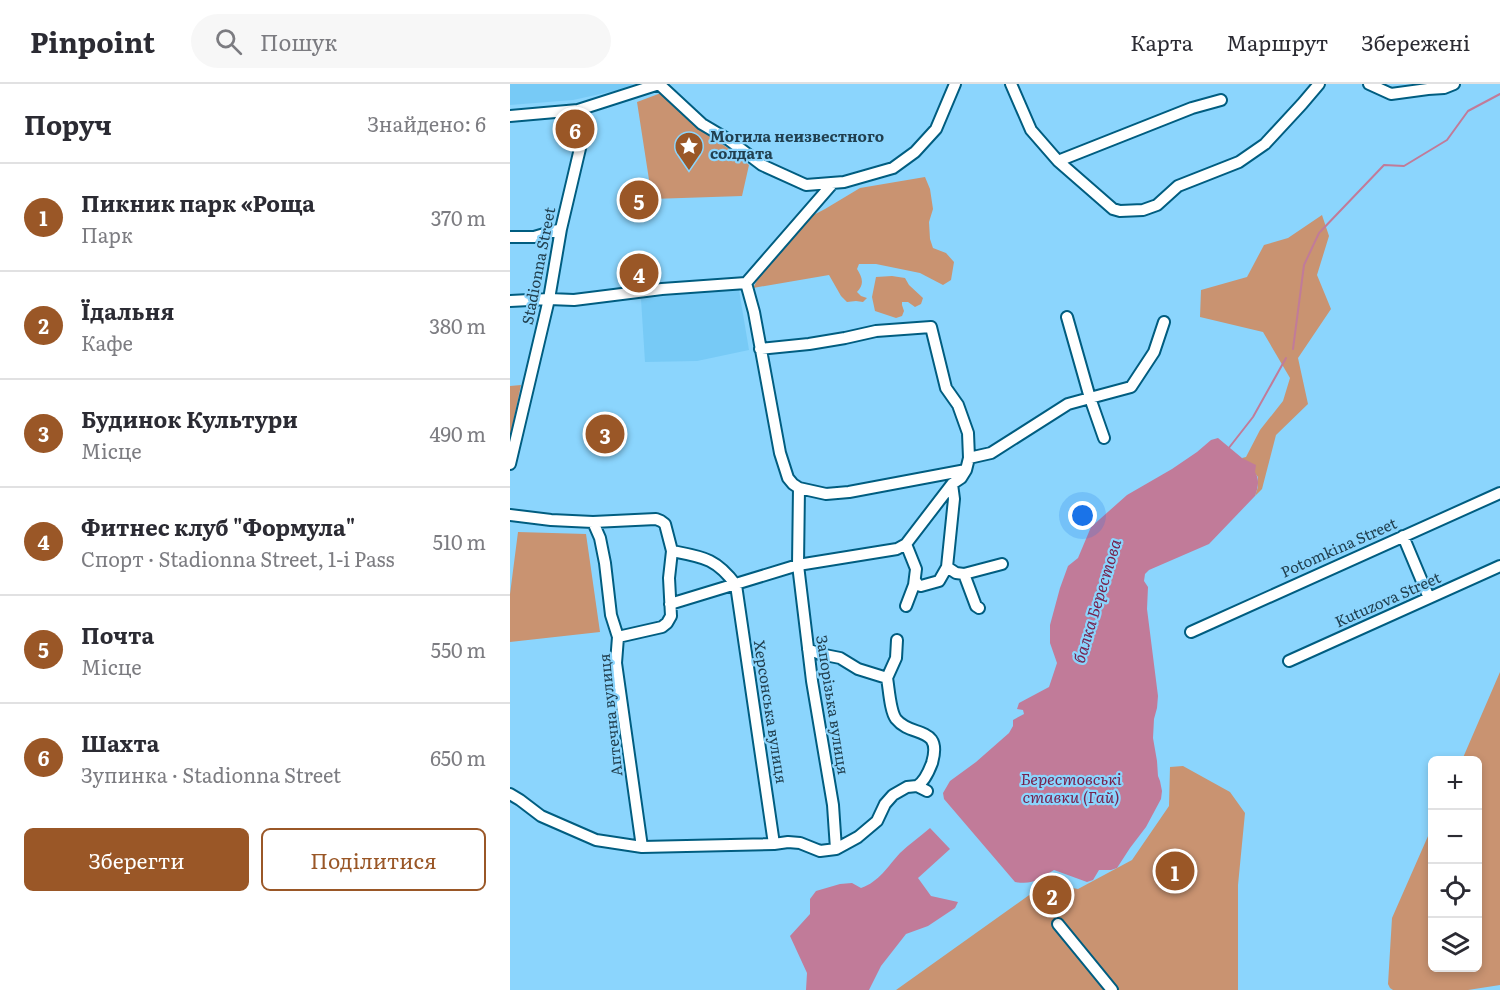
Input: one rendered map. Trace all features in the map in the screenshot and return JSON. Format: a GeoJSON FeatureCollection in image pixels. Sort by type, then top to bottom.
{"type":"FeatureCollection","features":[{"type":"Feature","properties":{"kind":"street"},"geometry":{"type":"LineString","coordinates":[[510,116],[578,110],[659,84],[702,124],[729,140],[762,165],[806,185],[848,181],[892,168],[915,152],[936,129],[956,84]]}},
{"type":"Feature","properties":{"kind":"street"},"geometry":{"type":"LineString","coordinates":[[1011,84],[1031,130],[1058,161],[1113,208],[1120,211],[1143,210],[1157,205],[1178,186],[1239,162],[1265,144],[1319,84]]}},
{"type":"Feature","properties":{"kind":"street"},"geometry":{"type":"LineString","coordinates":[[1370,84],[1390,94],[1444,88],[1454,84]]}},
{"type":"Feature","properties":{"kind":"street"},"geometry":{"type":"LineString","coordinates":[[1058,161],[1192,108],[1221,100]]}},
{"type":"Feature","properties":{"kind":"street","name":"Stadionna Street"},"geometry":{"type":"LineString","coordinates":[[510,464],[549,299],[561,229],[586,123],[578,110]]}},
{"type":"Feature","properties":{"kind":"street"},"geometry":{"type":"LineString","coordinates":[[510,301],[574,300],[662,289],[746,284],[832,183]]}},
{"type":"Feature","properties":{"kind":"street"},"geometry":{"type":"LineString","coordinates":[[510,237],[534,237],[561,229]]}},
{"type":"Feature","properties":{"kind":"street"},"geometry":{"type":"LineString","coordinates":[[746,284],[754,312],[780,453],[788,478],[793,484],[799,488],[826,495],[966,470]]}},
{"type":"Feature","properties":{"kind":"street"},"geometry":{"type":"LineString","coordinates":[[1067,317],[1104,438]]}},
{"type":"Feature","properties":{"kind":"street"},"geometry":{"type":"LineString","coordinates":[[969,458],[991,453],[1068,404],[1131,387],[1154,352],[1164,322]]}},
{"type":"Feature","properties":{"kind":"street"},"geometry":{"type":"LineString","coordinates":[[670,604],[798,564],[897,549],[906,544],[952,484],[961,478],[966,470],[969,458],[968,433],[958,405],[946,388],[931,327],[876,331],[836,340],[760,349]]}},
{"type":"Feature","properties":{"kind":"street"},"geometry":{"type":"LineString","coordinates":[[915,580],[921,586],[939,581],[947,567],[954,499],[952,484]]}},
{"type":"Feature","properties":{"kind":"street","name":"Запорізька вулиця"},"geometry":{"type":"LineString","coordinates":[[799,488],[798,564],[812,681],[833,805],[836,849]]}},
{"type":"Feature","properties":{"kind":"street","name":"Potomkina Street"},"geometry":{"type":"LineString","coordinates":[[1191,632],[1500,493]]}},
{"type":"Feature","properties":{"kind":"street"},"geometry":{"type":"LineString","coordinates":[[510,515],[593,522],[656,519],[665,524],[672,551],[669,578],[671,616],[668,623],[662,627],[618,637]]}},
{"type":"Feature","properties":{"kind":"street","name":"Аптечна вулиця"},"geometry":{"type":"LineString","coordinates":[[593,522],[600,538],[611,615],[618,637],[616,663],[642,846]]}},
{"type":"Feature","properties":{"kind":"street"},"geometry":{"type":"LineString","coordinates":[[1403,536],[1429,598]]}},
{"type":"Feature","properties":{"kind":"street"},"geometry":{"type":"LineString","coordinates":[[906,544],[916,569],[915,580],[906,606]]}},
{"type":"Feature","properties":{"kind":"street"},"geometry":{"type":"LineString","coordinates":[[672,551],[704,557],[719,565],[736,585]]}},
{"type":"Feature","properties":{"kind":"street"},"geometry":{"type":"LineString","coordinates":[[947,567],[956,573],[964,574],[1002,564]]}},
{"type":"Feature","properties":{"kind":"street","name":"Kutuzova Street"},"geometry":{"type":"LineString","coordinates":[[1289,661],[1500,566]]}},
{"type":"Feature","properties":{"kind":"street"},"geometry":{"type":"LineString","coordinates":[[964,574],[976,606],[979,608]]}},
{"type":"Feature","properties":{"kind":"street","name":"Херсонська вулиця"},"geometry":{"type":"LineString","coordinates":[[736,585],[774,844]]}},
{"type":"Feature","properties":{"kind":"street"},"geometry":{"type":"LineString","coordinates":[[510,794],[541,816],[596,840],[642,846],[788,842],[800,843],[820,851],[836,849],[858,837],[877,821],[885,804],[893,795],[907,787],[922,788],[921,784],[935,751],[932,740],[905,726],[896,719],[892,710],[887,678],[896,658],[897,640]]}},
{"type":"Feature","properties":{"kind":"street"},"geometry":{"type":"LineString","coordinates":[[808,650],[840,658],[858,669],[887,678]]}},
{"type":"Feature","properties":{"kind":"street"},"geometry":{"type":"LineString","coordinates":[[1058,924],[1112,990]]}},
{"type":"Feature","properties":{"kind":"shaded area"},"geometry":{"type":"Polygon","coordinates":[[[510,84],[646,84],[573,100],[510,105],[510,84]]]}},
{"type":"Feature","properties":{"kind":"shaded area"},"geometry":{"type":"Polygon","coordinates":[[[661,93],[707,134],[749,165],[742,196],[652,199],[637,102],[661,93]]]}},
{"type":"Feature","properties":{"kind":"shaded area"},"geometry":{"type":"Polygon","coordinates":[[[925,177],[930,189],[933,209],[929,222],[930,239],[933,248],[946,253],[954,262],[951,280],[943,285],[920,273],[876,264],[859,264],[857,269],[862,283],[857,292],[867,298],[863,302],[847,302],[829,275],[753,288],[774,249],[800,222],[860,188],[925,177]]]}},
{"type":"Feature","properties":{"kind":"shaded area"},"geometry":{"type":"Polygon","coordinates":[[[1322,215],[1329,236],[1317,275],[1331,309],[1298,358],[1308,404],[1276,435],[1262,489],[1255,496],[1258,477],[1242,458],[1246,457],[1260,430],[1283,401],[1290,378],[1263,332],[1200,317],[1201,290],[1247,277],[1264,245],[1288,238],[1322,215]]]}},
{"type":"Feature","properties":{"kind":"shaded area"},"geometry":{"type":"Polygon","coordinates":[[[876,277],[905,278],[923,298],[921,304],[915,307],[908,302],[902,302],[904,311],[902,316],[896,318],[875,311],[872,297],[876,277]]]}},
{"type":"Feature","properties":{"kind":"shaded area"},"geometry":{"type":"Polygon","coordinates":[[[728,289],[739,290],[749,350],[697,361],[645,362],[641,299],[728,289]]]}},
{"type":"Feature","properties":{"kind":"shaded area"},"geometry":{"type":"Polygon","coordinates":[[[521,385],[510,437],[510,386],[521,385]]]}},
{"type":"Feature","properties":{"kind":"shaded area"},"geometry":{"type":"Polygon","coordinates":[[[518,532],[586,534],[600,632],[510,642],[510,594],[518,532]]]}},
{"type":"Feature","properties":{"kind":"shaded area"},"geometry":{"type":"Polygon","coordinates":[[[1500,672],[1500,985],[1468,990],[1393,990],[1388,984],[1392,918],[1428,836],[1428,972],[1482,972],[1482,756],[1464,756],[1500,672]]]}},
{"type":"Feature","properties":{"kind":"shaded area"},"geometry":{"type":"Polygon","coordinates":[[[1183,766],[1230,792],[1245,813],[1238,885],[1238,990],[896,990],[1046,883],[1078,889],[1132,860],[1169,806],[1170,767],[1183,766]]]}},
{"type":"Feature","properties":{"kind":"water","name":"Берестовські ставки (Гай)"},"geometry":{"type":"Polygon","coordinates":[[[1218,438],[1242,458],[1256,465],[1258,484],[1255,496],[1209,544],[1149,570],[1145,574],[1158,696],[1153,738],[1162,791],[1161,799],[1146,827],[1117,868],[1099,870],[1093,880],[1087,882],[1054,870],[1031,882],[1015,882],[944,799],[943,793],[950,781],[1009,733],[1013,720],[1024,714],[1023,710],[1017,709],[1019,703],[1049,687],[1057,663],[1050,643],[1050,625],[1068,566],[1078,558],[1091,527],[1127,495],[1172,469],[1211,440],[1218,438]]]}},
{"type":"Feature","properties":{"kind":"water"},"geometry":{"type":"Polygon","coordinates":[[[930,828],[950,849],[918,878],[931,896],[958,902],[955,908],[928,926],[906,934],[881,966],[869,990],[806,990],[807,973],[790,936],[810,914],[810,899],[816,891],[852,883],[861,888],[873,882],[904,850],[930,828]]]}},
{"type":"Feature","properties":{"kind":"waterway","name":"балка Берестова"},"geometry":{"type":"LineString","coordinates":[[1293,349],[1304,265],[1319,233],[1384,165],[1404,166],[1447,140],[1468,111],[1500,94]]}},
{"type":"Feature","properties":{"kind":"waterway","name":"балка Берестова"},"geometry":{"type":"LineString","coordinates":[[1228,449],[1253,417],[1286,358]]}},
{"type":"Feature","properties":{"kind":"place","name":"Шахта"},"geometry":{"type":"Point","coordinates":[575,129]}},
{"type":"Feature","properties":{"kind":"place","name":"Могила неизвестного солдата"},"geometry":{"type":"Point","coordinates":[689,172]}},
{"type":"Feature","properties":{"kind":"place","name":"Почта"},"geometry":{"type":"Point","coordinates":[639,200]}},
{"type":"Feature","properties":{"kind":"place","name":"Фитнес клуб \"Формула\""},"geometry":{"type":"Point","coordinates":[639,273]}},
{"type":"Feature","properties":{"kind":"place","name":"Будинок Культури"},"geometry":{"type":"Point","coordinates":[605,434]}},
{"type":"Feature","properties":{"kind":"place","name":"Пикник парк «Роща"},"geometry":{"type":"Point","coordinates":[1175,871]}},
{"type":"Feature","properties":{"kind":"place","name":"Їдальня"},"geometry":{"type":"Point","coordinates":[1052,895]}}]}
